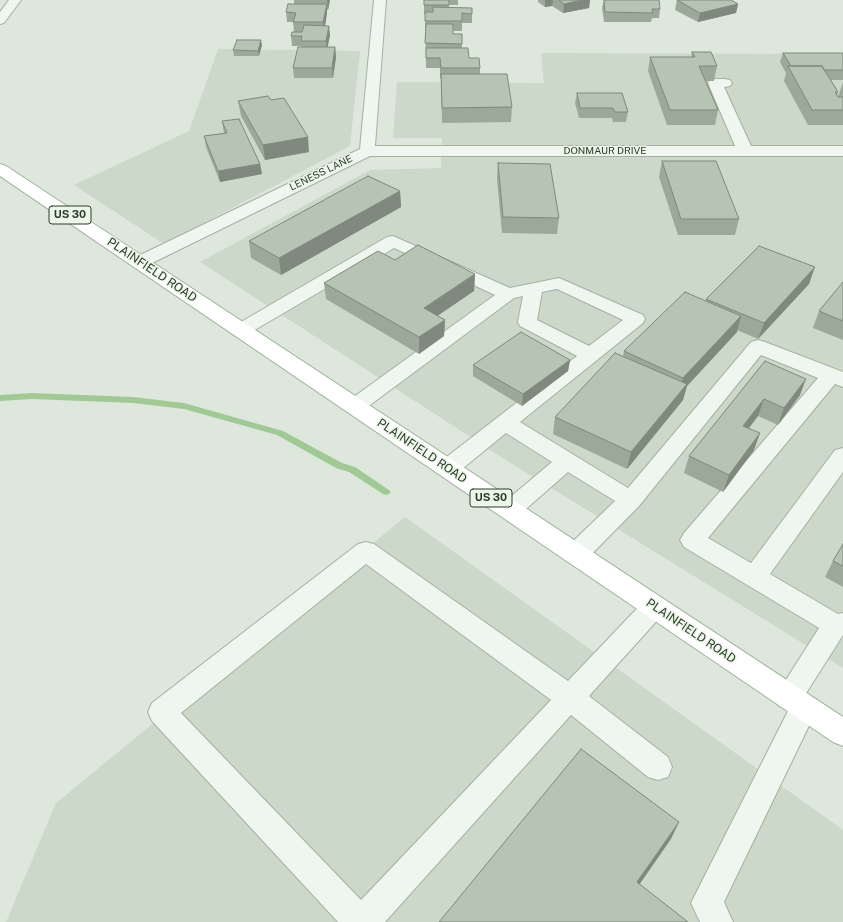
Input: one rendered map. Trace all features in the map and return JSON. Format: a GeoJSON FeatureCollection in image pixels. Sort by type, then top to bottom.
{"type":"FeatureCollection","features":[{"type":"Feature","properties":{"kind":"main road","name":"PLAINFIELD ROAD"},"geometry":{"type":"LineString","coordinates":[[0,169],[843,733]]}},
{"type":"Feature","properties":{"kind":"street","name":"LENESS LANE"},"geometry":{"type":"LineString","coordinates":[[140,262],[367,151],[380,0]]}},
{"type":"Feature","properties":{"kind":"street"},"geometry":{"type":"LineString","coordinates":[[0,20],[8,5]]}},
{"type":"Feature","properties":{"kind":"street"},"geometry":{"type":"LineString","coordinates":[[725,83],[715,83],[745,151]]}},
{"type":"Feature","properties":{"kind":"street","name":"DONMAUR DRIVE"},"geometry":{"type":"LineString","coordinates":[[367,151],[843,151]]}},
{"type":"Feature","properties":{"kind":"street"},"geometry":{"type":"LineString","coordinates":[[241,330],[393,241],[508,294]]}},
{"type":"Feature","properties":{"kind":"street"},"geometry":{"type":"LineString","coordinates":[[355,406],[508,294],[559,283],[636,319],[448,468]]}},
{"type":"Feature","properties":{"kind":"street"},"geometry":{"type":"LineString","coordinates":[[534,288],[527,322],[590,355]]}},
{"type":"Feature","properties":{"kind":"street"},"geometry":{"type":"LineString","coordinates":[[576,554],[630,500],[758,346],[837,378],[692,540],[839,624],[797,702],[707,903],[716,922]]}},
{"type":"Feature","properties":{"kind":"street"},"geometry":{"type":"LineString","coordinates":[[505,423],[630,500]]}},
{"type":"Feature","properties":{"kind":"street"},"geometry":{"type":"LineString","coordinates":[[755,577],[843,456]]}},
{"type":"Feature","properties":{"kind":"street"},"geometry":{"type":"LineString","coordinates":[[510,510],[567,461]]}},
{"type":"Feature","properties":{"kind":"street"},"geometry":{"type":"LineString","coordinates":[[654,607],[570,698],[361,922],[162,712],[366,551],[570,698],[658,767]]}},
{"type":"Feature","properties":{"kind":"shaded area"},"geometry":{"type":"Polygon","coordinates":[[[218,49],[360,51],[350,146],[164,244],[74,185],[189,131],[218,49]]]}},
{"type":"Feature","properties":{"kind":"shaded area"},"geometry":{"type":"Polygon","coordinates":[[[541,53],[843,54],[843,668],[509,462],[200,262],[370,170],[441,168],[442,138],[393,138],[397,82],[544,83],[541,53]]]}},
{"type":"Feature","properties":{"kind":"shaded area"},"geometry":{"type":"Polygon","coordinates":[[[405,517],[843,830],[843,922],[6,922],[56,803],[405,517]]]}},
{"type":"Feature","properties":{"kind":"building"},"geometry":{"type":"Polygon","coordinates":[[[424,0],[449,0],[449,5],[424,5],[424,0]]]}},
{"type":"Feature","properties":{"kind":"building"},"geometry":{"type":"Polygon","coordinates":[[[559,0],[582,0],[564,4],[559,0]]]}},
{"type":"Feature","properties":{"kind":"building"},"geometry":{"type":"Polygon","coordinates":[[[604,0],[659,0],[660,9],[652,9],[653,13],[605,12],[604,0]]]}},
{"type":"Feature","properties":{"kind":"building"},"geometry":{"type":"Polygon","coordinates":[[[677,0],[731,0],[738,4],[700,13],[677,0]]]}},
{"type":"Feature","properties":{"kind":"building"},"geometry":{"type":"Polygon","coordinates":[[[288,4],[327,4],[323,22],[293,22],[296,13],[286,12],[288,4]]]}},
{"type":"Feature","properties":{"kind":"building"},"geometry":{"type":"Polygon","coordinates":[[[433,7],[472,8],[472,14],[462,13],[462,21],[425,21],[425,12],[433,12],[433,7]]]}},
{"type":"Feature","properties":{"kind":"building"},"geometry":{"type":"Polygon","coordinates":[[[426,24],[453,24],[453,34],[462,34],[462,44],[425,43],[426,24]]]}},
{"type":"Feature","properties":{"kind":"building"},"geometry":{"type":"Polygon","coordinates":[[[304,25],[329,26],[326,41],[301,41],[302,36],[291,36],[292,32],[302,32],[304,25]]]}},
{"type":"Feature","properties":{"kind":"building"},"geometry":{"type":"Polygon","coordinates":[[[237,40],[261,40],[258,51],[233,50],[237,40]]]}},
{"type":"Feature","properties":{"kind":"building"},"geometry":{"type":"Polygon","coordinates":[[[298,47],[335,47],[332,68],[293,68],[298,47]]]}},
{"type":"Feature","properties":{"kind":"building"},"geometry":{"type":"Polygon","coordinates":[[[426,48],[468,48],[469,58],[479,58],[480,68],[441,68],[440,58],[426,58],[426,48]]]}},
{"type":"Feature","properties":{"kind":"building"},"geometry":{"type":"Polygon","coordinates":[[[692,52],[711,52],[717,66],[699,66],[718,110],[670,110],[650,57],[695,57],[692,52]]]}},
{"type":"Feature","properties":{"kind":"building"},"geometry":{"type":"Polygon","coordinates":[[[783,53],[843,53],[843,70],[824,70],[822,66],[791,66],[783,53]]]}},
{"type":"Feature","properties":{"kind":"building"},"geometry":{"type":"Polygon","coordinates":[[[788,66],[822,66],[838,92],[835,92],[838,97],[843,97],[843,110],[812,110],[788,66]]]}},
{"type":"Feature","properties":{"kind":"building"},"geometry":{"type":"Polygon","coordinates":[[[441,74],[507,74],[512,107],[442,108],[441,74]]]}},
{"type":"Feature","properties":{"kind":"building"},"geometry":{"type":"Polygon","coordinates":[[[577,93],[622,93],[628,112],[615,112],[613,108],[580,108],[577,93]]]}},
{"type":"Feature","properties":{"kind":"building"},"geometry":{"type":"Polygon","coordinates":[[[268,96],[271,100],[284,98],[308,137],[263,145],[238,101],[268,96]]]}},
{"type":"Feature","properties":{"kind":"building"},"geometry":{"type":"Polygon","coordinates":[[[239,119],[260,164],[218,171],[204,136],[227,133],[222,121],[239,119]]]}},
{"type":"Feature","properties":{"kind":"building"},"geometry":{"type":"Polygon","coordinates":[[[662,161],[716,161],[739,219],[681,219],[662,161]]]}},
{"type":"Feature","properties":{"kind":"building"},"geometry":{"type":"Polygon","coordinates":[[[498,163],[550,164],[559,218],[503,217],[498,163]]]}},
{"type":"Feature","properties":{"kind":"building"},"geometry":{"type":"Polygon","coordinates":[[[368,176],[400,191],[279,258],[249,241],[368,176]]]}},
{"type":"Feature","properties":{"kind":"building"},"geometry":{"type":"Polygon","coordinates":[[[418,245],[475,274],[424,308],[445,320],[419,337],[324,283],[378,251],[395,260],[418,245]]]}},
{"type":"Feature","properties":{"kind":"building"},"geometry":{"type":"Polygon","coordinates":[[[759,246],[815,267],[764,323],[706,299],[759,246]]]}},
{"type":"Feature","properties":{"kind":"building"},"geometry":{"type":"Polygon","coordinates":[[[843,282],[843,321],[819,311],[843,282]]]}},
{"type":"Feature","properties":{"kind":"building"},"geometry":{"type":"Polygon","coordinates":[[[685,292],[741,316],[683,378],[624,351],[685,292]]]}},
{"type":"Feature","properties":{"kind":"building"},"geometry":{"type":"Polygon","coordinates":[[[521,332],[570,360],[523,394],[473,365],[521,332]]]}},
{"type":"Feature","properties":{"kind":"building"},"geometry":{"type":"Polygon","coordinates":[[[615,353],[687,384],[631,452],[555,417],[615,353]]]}},
{"type":"Feature","properties":{"kind":"building"},"geometry":{"type":"Polygon","coordinates":[[[765,361],[806,379],[784,408],[764,399],[743,426],[760,433],[729,475],[689,456],[765,361]]]}},
{"type":"Feature","properties":{"kind":"building"},"geometry":{"type":"Polygon","coordinates":[[[843,544],[843,566],[833,561],[843,544]]]}},
{"type":"Feature","properties":{"kind":"building"},"geometry":{"type":"Polygon","coordinates":[[[581,749],[679,822],[637,882],[688,922],[439,922],[581,749]]]}},
{"type":"Feature","properties":{"kind":"waterway"},"geometry":{"type":"LineString","coordinates":[[0,398],[32,396],[133,400],[184,406],[280,433],[339,466],[352,469],[386,492]]}}]}
